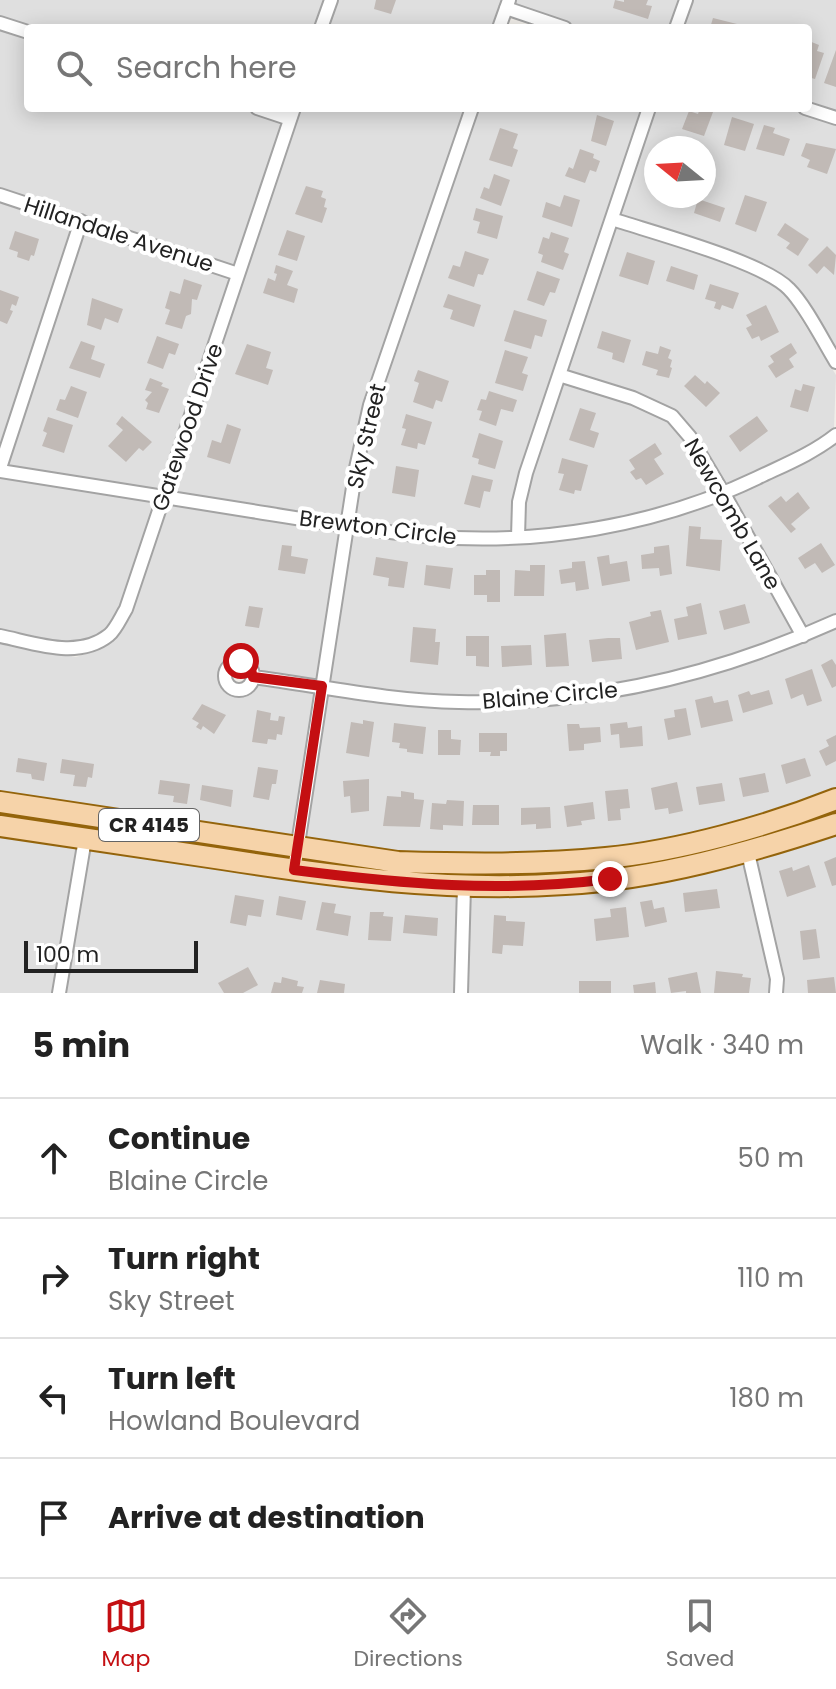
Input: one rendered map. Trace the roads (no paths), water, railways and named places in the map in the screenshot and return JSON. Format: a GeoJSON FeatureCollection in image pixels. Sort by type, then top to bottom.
{"type":"FeatureCollection","features":[{"type":"Feature","properties":{"kind":"main road","name":"CR 4145"},"geometry":{"type":"LineString","coordinates":[[0,802],[398,862],[464,864],[609,858],[743,829],[836,799]]}},
{"type":"Feature","properties":{"kind":"main road","name":"CR 4145"},"geometry":{"type":"LineString","coordinates":[[0,826],[399,884],[464,887],[567,884],[681,868],[748,853],[836,824]]}},
{"type":"Feature","properties":{"kind":"street"},"geometry":{"type":"LineString","coordinates":[[322,24],[331,0]]}},
{"type":"Feature","properties":{"kind":"street"},"geometry":{"type":"LineString","coordinates":[[677,24],[686,0]]}},
{"type":"Feature","properties":{"kind":"street"},"geometry":{"type":"LineString","coordinates":[[500,24],[507,4],[555,24]]}},
{"type":"Feature","properties":{"kind":"street"},"geometry":{"type":"LineString","coordinates":[[0,23],[24,31]]}},
{"type":"Feature","properties":{"kind":"street"},"geometry":{"type":"LineString","coordinates":[[812,110],[836,118]]}},
{"type":"Feature","properties":{"kind":"street","name":"Sky Street"},"geometry":{"type":"LineString","coordinates":[[294,870],[356,468],[370,405],[471,112]]}},
{"type":"Feature","properties":{"kind":"street"},"geometry":{"type":"LineString","coordinates":[[518,537],[519,502],[526,473],[648,112]]}},
{"type":"Feature","properties":{"kind":"street","name":"Gatewood Drive"},"geometry":{"type":"LineString","coordinates":[[0,636],[71,650],[92,646],[111,634],[126,609],[292,113]]}},
{"type":"Feature","properties":{"kind":"street","name":"Hillandale Avenue"},"geometry":{"type":"LineString","coordinates":[[0,195],[238,274]]}},
{"type":"Feature","properties":{"kind":"street"},"geometry":{"type":"LineString","coordinates":[[612,219],[769,275],[789,288],[836,362]]}},
{"type":"Feature","properties":{"kind":"street"},"geometry":{"type":"LineString","coordinates":[[0,469],[81,221]]}},
{"type":"Feature","properties":{"kind":"street","name":"Newcomb Lane"},"geometry":{"type":"LineString","coordinates":[[559,375],[633,398],[672,416],[690,437],[724,494],[803,636]]}},
{"type":"Feature","properties":{"kind":"street","name":"Brewton Circle"},"geometry":{"type":"LineString","coordinates":[[0,469],[347,526],[427,536],[518,537],[561,534],[619,523],[724,494],[819,448],[836,435]]}},
{"type":"Feature","properties":{"kind":"street","name":"Blaine Circle"},"geometry":{"type":"LineString","coordinates":[[253,677],[416,700],[551,700],[619,691],[693,674],[766,651],[836,621]]}},
{"type":"Feature","properties":{"kind":"street"},"geometry":{"type":"LineString","coordinates":[[59,993],[85,839]]}},
{"type":"Feature","properties":{"kind":"street"},"geometry":{"type":"LineString","coordinates":[[748,853],[777,979],[776,993]]}},
{"type":"Feature","properties":{"kind":"street"},"geometry":{"type":"LineString","coordinates":[[461,993],[464,887]]}}]}
